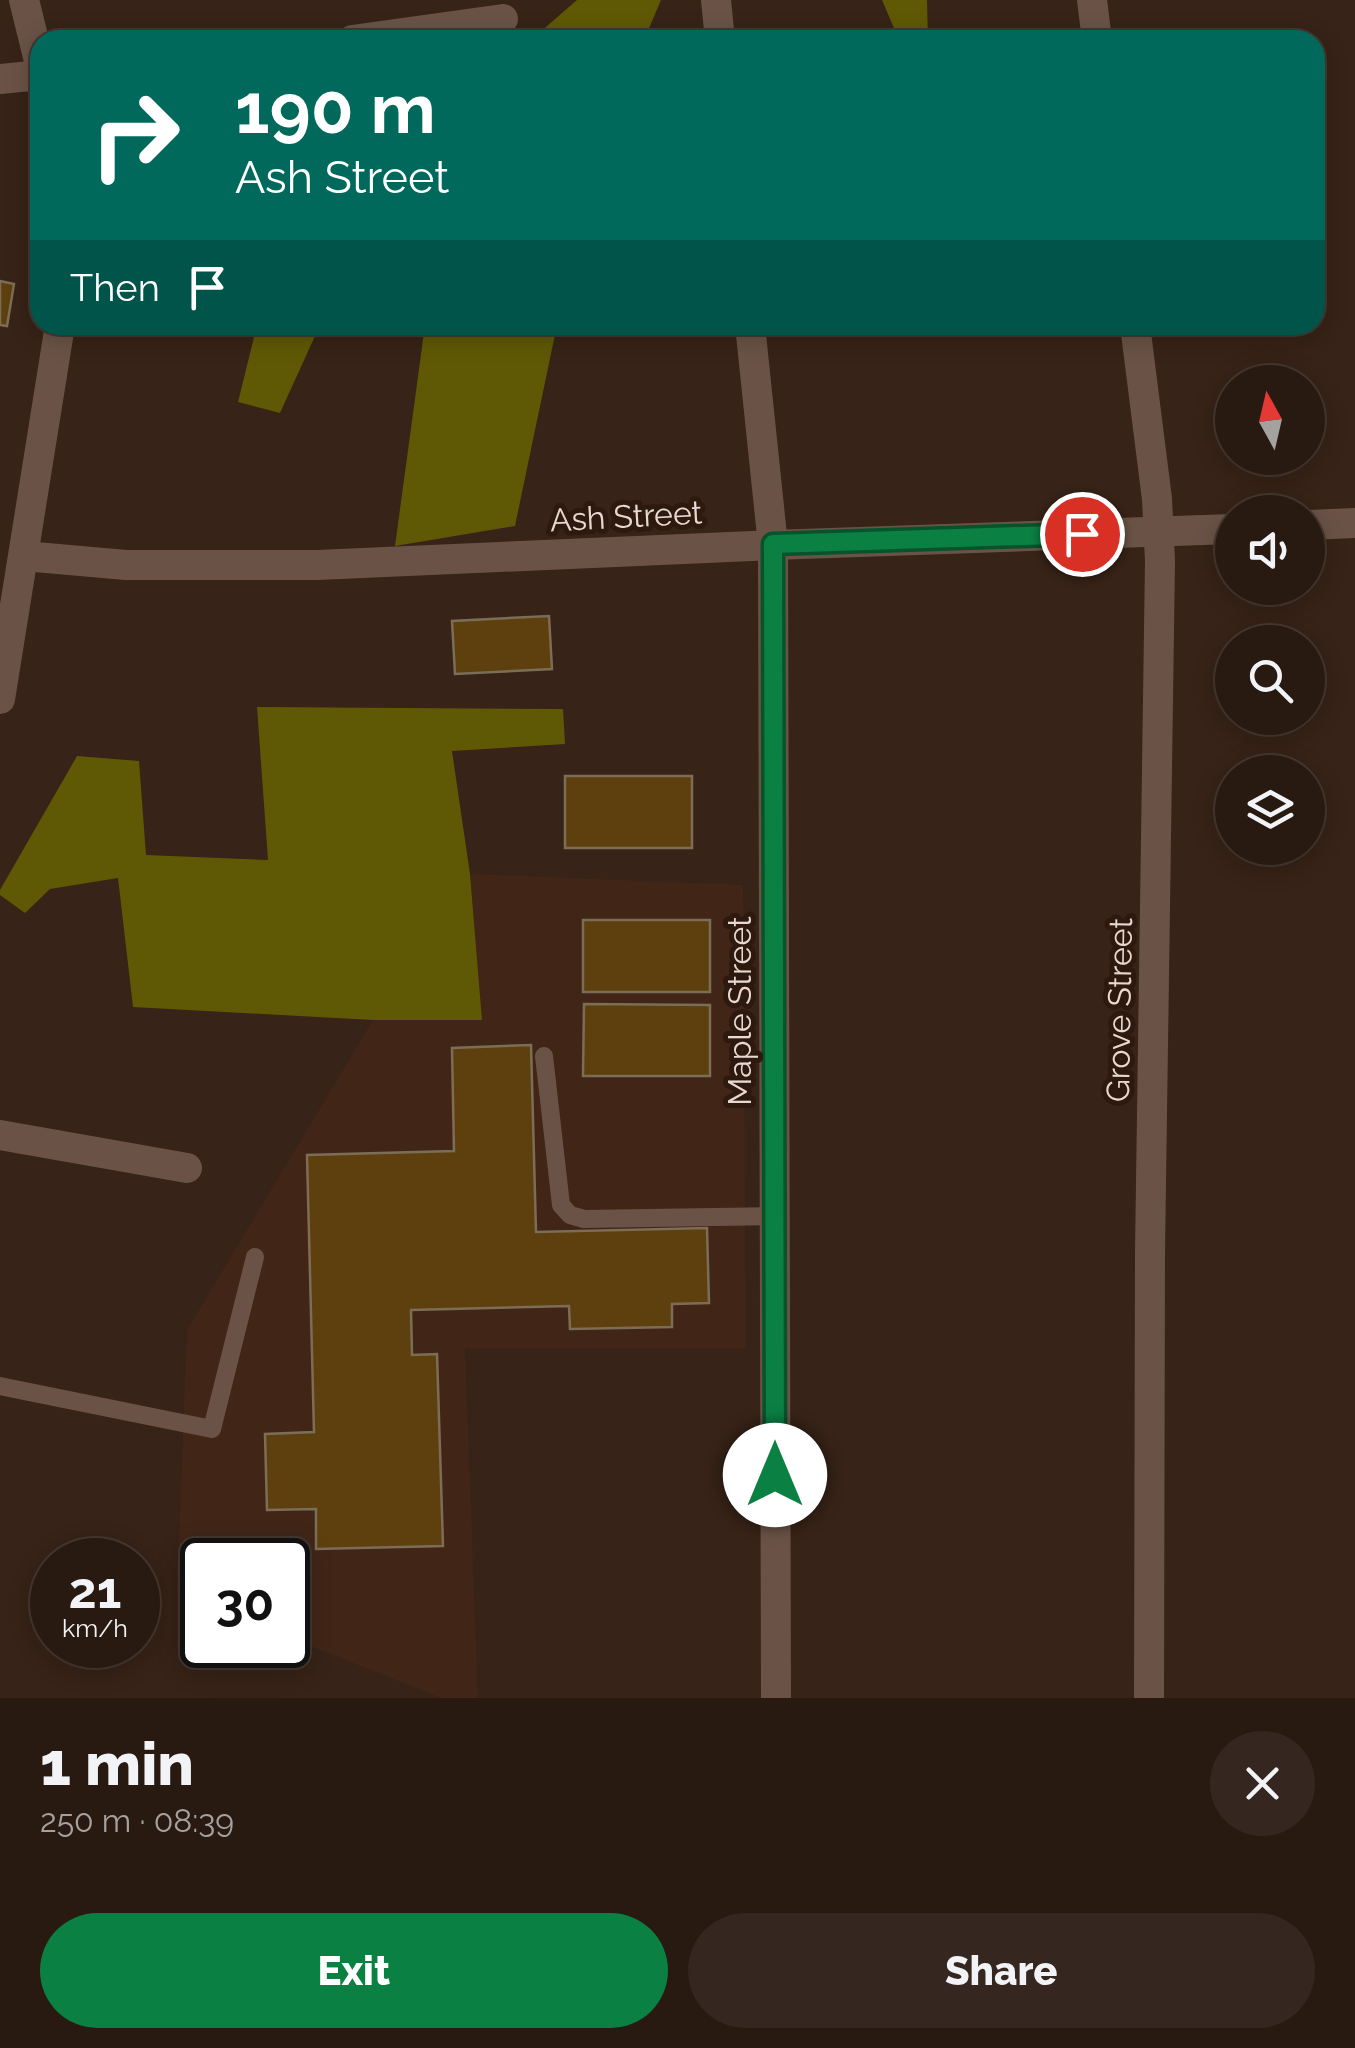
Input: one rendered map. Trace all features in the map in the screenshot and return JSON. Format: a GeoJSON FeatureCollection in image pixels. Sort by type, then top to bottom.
{"type":"FeatureCollection","features":[{"type":"Feature","properties":{"kind":"street"},"geometry":{"type":"LineString","coordinates":[[24,0],[31,30]]}},
{"type":"Feature","properties":{"kind":"street"},"geometry":{"type":"LineString","coordinates":[[716,0],[719,30]]}},
{"type":"Feature","properties":{"kind":"street"},"geometry":{"type":"LineString","coordinates":[[1092,0],[1096,30]]}},
{"type":"Feature","properties":{"kind":"street"},"geometry":{"type":"LineString","coordinates":[[428,30],[503,20]]}},
{"type":"Feature","properties":{"kind":"street"},"geometry":{"type":"LineString","coordinates":[[0,79],[30,77]]}},
{"type":"Feature","properties":{"kind":"street"},"geometry":{"type":"LineString","coordinates":[[0,699],[9,594],[24,556],[58,335]]}},
{"type":"Feature","properties":{"kind":"street","name":"Maple Street"},"geometry":{"type":"LineString","coordinates":[[751,335],[773,544],[776,1698]]}},
{"type":"Feature","properties":{"kind":"street","name":"Grove Street"},"geometry":{"type":"LineString","coordinates":[[1135,335],[1159,532],[1149,1698]]}},
{"type":"Feature","properties":{"kind":"street"},"geometry":{"type":"LineString","coordinates":[[1325,525],[1355,524]]}},
{"type":"Feature","properties":{"kind":"street","name":"Ash Street"},"geometry":{"type":"LineString","coordinates":[[24,556],[126,565],[317,565],[773,544],[1215,530]]}},
{"type":"Feature","properties":{"kind":"street"},"geometry":{"type":"LineString","coordinates":[[0,1135],[187,1168]]}},
{"type":"Feature","properties":{"kind":"lane"},"geometry":{"type":"LineString","coordinates":[[544,1056],[561,1205],[570,1214],[584,1219],[774,1216]]}},
{"type":"Feature","properties":{"kind":"lane"},"geometry":{"type":"LineString","coordinates":[[0,1386],[212,1429],[255,1256]]}},
{"type":"Feature","properties":{"kind":"shaded area"},"geometry":{"type":"Polygon","coordinates":[[[577,0],[661,0],[648,30],[542,30],[577,0]]]}},
{"type":"Feature","properties":{"kind":"shaded area"},"geometry":{"type":"Polygon","coordinates":[[[882,0],[927,0],[928,30],[895,30],[882,0]]]}},
{"type":"Feature","properties":{"kind":"shaded area"},"geometry":{"type":"Polygon","coordinates":[[[255,335],[315,335],[280,413],[238,402],[255,335]]]}},
{"type":"Feature","properties":{"kind":"shaded area"},"geometry":{"type":"Polygon","coordinates":[[[424,335],[555,335],[515,526],[395,546],[424,335]]]}},
{"type":"Feature","properties":{"kind":"shaded area"},"geometry":{"type":"Polygon","coordinates":[[[257,707],[563,709],[565,744],[452,751],[470,874],[482,1020],[373,1020],[133,1007],[118,878],[50,889],[25,913],[0,895],[77,756],[139,761],[146,855],[268,860],[257,707]]]}},
{"type":"Feature","properties":{"kind":"shaded area"},"geometry":{"type":"Polygon","coordinates":[[[470,874],[743,885],[746,1348],[465,1348],[478,1698],[441,1698],[310,1646],[310,1538],[180,1538],[180,1594],[177,1593],[187,1330],[373,1020],[482,1019],[470,874]]]}},
{"type":"Feature","properties":{"kind":"building"},"geometry":{"type":"Polygon","coordinates":[[[0,281],[14,284],[7,326],[0,325],[0,281]]]}},
{"type":"Feature","properties":{"kind":"building"},"geometry":{"type":"Polygon","coordinates":[[[549,616],[552,669],[455,674],[452,621],[549,616]]]}},
{"type":"Feature","properties":{"kind":"building"},"geometry":{"type":"Polygon","coordinates":[[[565,776],[692,776],[692,848],[565,848],[565,776]]]}},
{"type":"Feature","properties":{"kind":"building"},"geometry":{"type":"Polygon","coordinates":[[[583,920],[710,920],[710,992],[583,992],[583,920]]]}},
{"type":"Feature","properties":{"kind":"building"},"geometry":{"type":"Polygon","coordinates":[[[584,1004],[710,1005],[710,1076],[583,1076],[584,1004]]]}},
{"type":"Feature","properties":{"kind":"building"},"geometry":{"type":"Polygon","coordinates":[[[531,1045],[536,1232],[707,1228],[709,1303],[672,1304],[672,1327],[570,1329],[569,1306],[411,1310],[412,1355],[437,1354],[443,1546],[316,1549],[316,1509],[267,1510],[265,1434],[314,1432],[307,1155],[454,1151],[452,1048],[531,1045]]]}},
{"type":"Feature","properties":{"kind":"route"},"geometry":{"type":"LineString","coordinates":[[775,1475],[773,544],[1082,534]]}}]}
